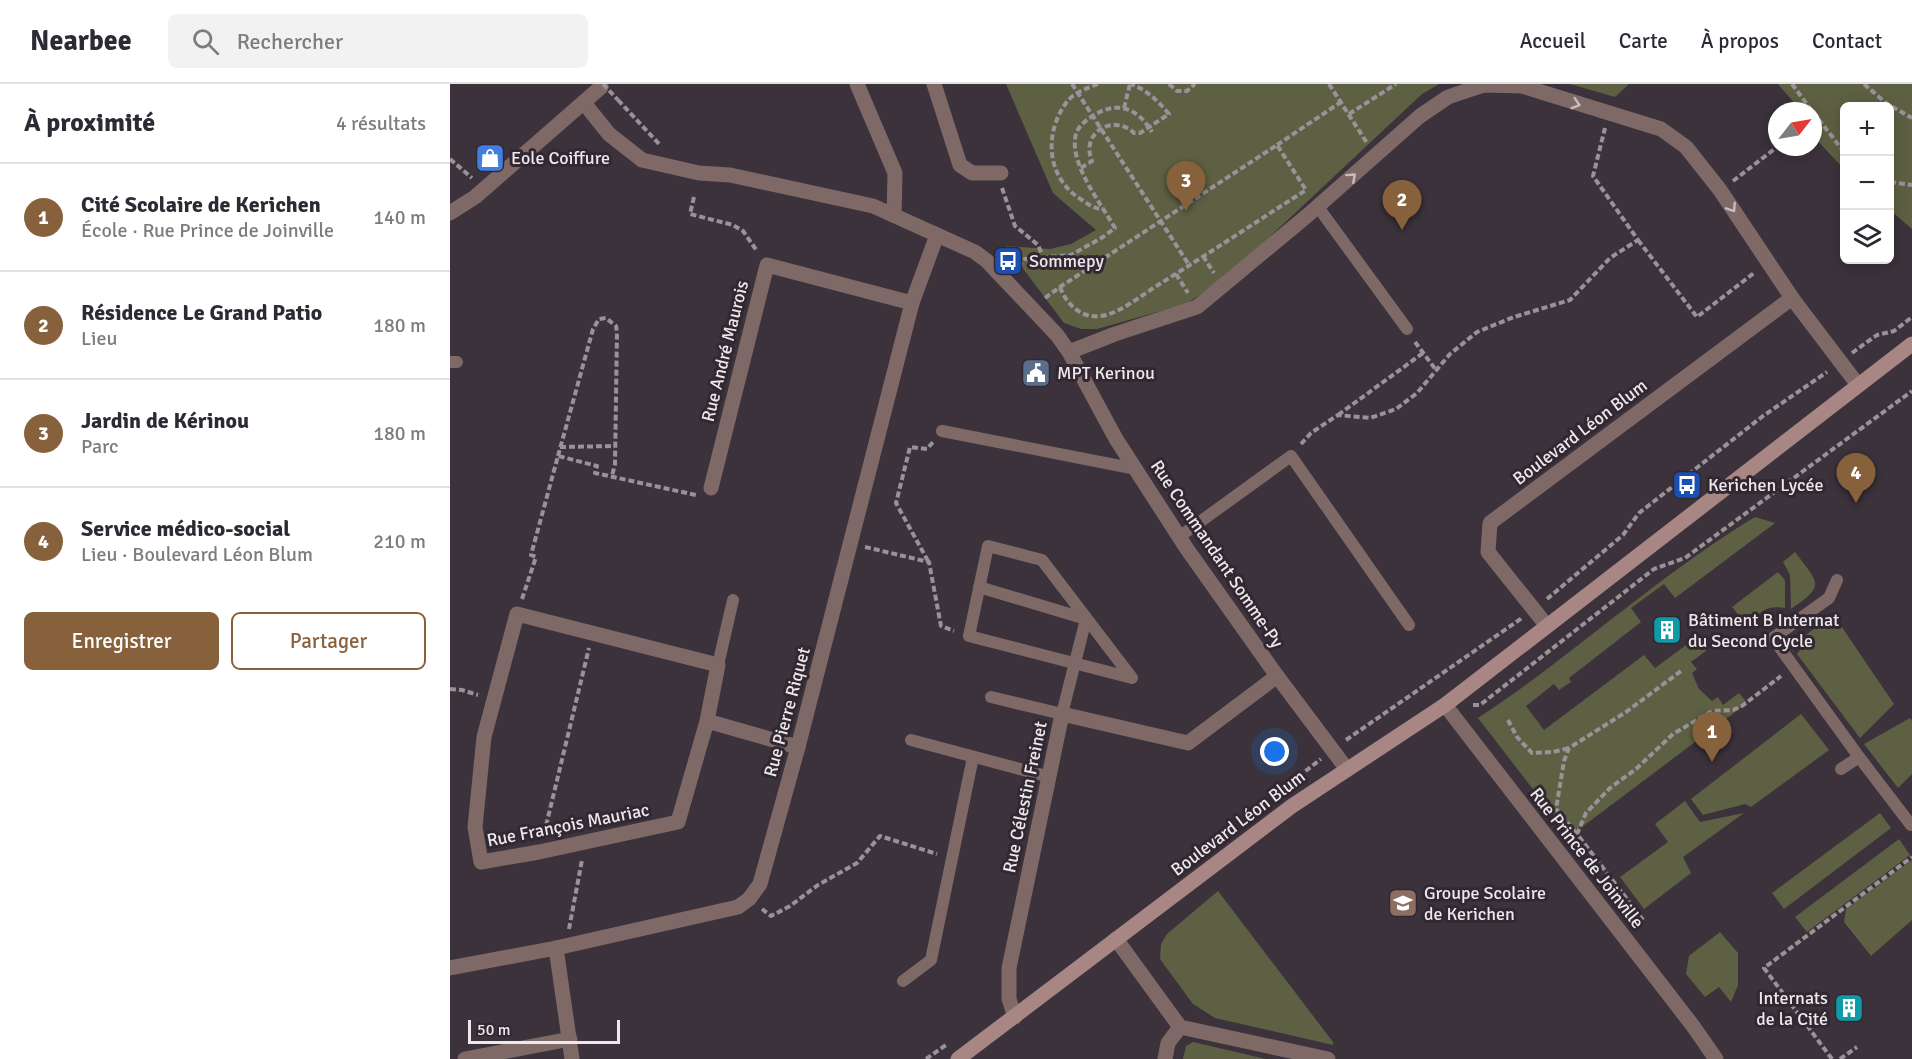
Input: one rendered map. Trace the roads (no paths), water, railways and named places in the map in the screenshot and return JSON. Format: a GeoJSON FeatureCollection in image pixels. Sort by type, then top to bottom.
{"type":"FeatureCollection","features":[{"type":"Feature","properties":{"kind":"main road","name":"Boulevard Léon Blum"},"geometry":{"type":"LineString","coordinates":[[958,1059],[1292,806],[1346,768],[1445,705],[1912,344]]}},
{"type":"Feature","properties":{"kind":"street"},"geometry":{"type":"LineString","coordinates":[[857,84],[895,173],[894,215]]}},
{"type":"Feature","properties":{"kind":"street"},"geometry":{"type":"LineString","coordinates":[[934,84],[960,165],[972,173],[1001,173]]}},
{"type":"Feature","properties":{"kind":"street"},"geometry":{"type":"LineString","coordinates":[[1069,352],[1197,307],[1313,211],[1420,116],[1448,97],[1484,85],[1522,86],[1661,129],[1686,147],[1720,190],[1792,298],[1858,385]]}},
{"type":"Feature","properties":{"kind":"street"},"geometry":{"type":"LineString","coordinates":[[450,212],[475,197],[602,86]]}},
{"type":"Feature","properties":{"kind":"street","name":"Rue Commandant Somme-Py"},"geometry":{"type":"LineString","coordinates":[[584,103],[609,134],[642,160],[699,173],[741,177],[873,207],[975,252],[987,261],[1057,335],[1069,352],[1116,439],[1179,537],[1277,676],[1346,768]]}},
{"type":"Feature","properties":{"kind":"street","name":"Rue Pierre Riquet"},"geometry":{"type":"LineString","coordinates":[[561,947],[738,907],[749,899],[760,884],[798,747],[912,303],[937,235]]}},
{"type":"Feature","properties":{"kind":"street","name":"Rue André Maurois"},"geometry":{"type":"LineString","coordinates":[[711,488],[767,265],[912,303]]}},
{"type":"Feature","properties":{"kind":"street","name":"Boulevard Léon Blum"},"geometry":{"type":"LineString","coordinates":[[1547,626],[1488,552],[1490,523],[1792,298]]}},
{"type":"Feature","properties":{"kind":"street","name":"Rue François Mauriac"},"geometry":{"type":"LineString","coordinates":[[517,614],[718,665],[706,721],[678,822],[481,862],[475,827],[484,737],[517,614]]}},
{"type":"Feature","properties":{"kind":"street","name":"Rue Célestin Freinet"},"geometry":{"type":"LineString","coordinates":[[1015,1017],[1009,999],[1010,968],[1062,714],[1188,743],[1277,676]]}},
{"type":"Feature","properties":{"kind":"street","name":"Rue Prince de Joinville"},"geometry":{"type":"LineString","coordinates":[[1445,705],[1716,1059]]}},
{"type":"Feature","properties":{"kind":"street"},"geometry":{"type":"LineString","coordinates":[[706,721],[798,747]]}},
{"type":"Feature","properties":{"kind":"street"},"geometry":{"type":"LineString","coordinates":[[1116,939],[1179,1027],[1328,1059]]}},
{"type":"Feature","properties":{"kind":"street"},"geometry":{"type":"LineString","coordinates":[[450,968],[561,947],[572,1059]]}},
{"type":"Feature","properties":{"kind":"street"},"geometry":{"type":"LineString","coordinates":[[1164,1059],[1168,1042],[1179,1027]]}},
{"type":"Feature","properties":{"kind":"street","name":"Rue Prince de Joinville"},"geometry":{"type":"LineString","coordinates":[[1699,1034],[1707,1059]]}},
{"type":"Feature","properties":{"kind":"street"},"geometry":{"type":"LineString","coordinates":[[465,1059],[570,1039]]}},
{"type":"Feature","properties":{"kind":"lane"},"geometry":{"type":"LineString","coordinates":[[1313,211],[1407,329]]}},
{"type":"Feature","properties":{"kind":"lane"},"geometry":{"type":"LineString","coordinates":[[942,431],[1136,469]]}},
{"type":"Feature","properties":{"kind":"lane"},"geometry":{"type":"LineString","coordinates":[[1179,537],[1291,456],[1409,625]]}},
{"type":"Feature","properties":{"kind":"lane"},"geometry":{"type":"LineString","coordinates":[[988,546],[1042,560],[1086,619],[1132,678],[969,636],[988,546]]}},
{"type":"Feature","properties":{"kind":"lane"},"geometry":{"type":"LineString","coordinates":[[1837,580],[1829,598],[1773,638],[1911,825]]}},
{"type":"Feature","properties":{"kind":"lane"},"geometry":{"type":"LineString","coordinates":[[979,588],[1086,619]]}},
{"type":"Feature","properties":{"kind":"lane"},"geometry":{"type":"LineString","coordinates":[[718,665],[733,600]]}},
{"type":"Feature","properties":{"kind":"lane"},"geometry":{"type":"LineString","coordinates":[[991,697],[1062,714],[1086,619]]}},
{"type":"Feature","properties":{"kind":"lane"},"geometry":{"type":"LineString","coordinates":[[911,740],[1050,777]]}},
{"type":"Feature","properties":{"kind":"lane"},"geometry":{"type":"LineString","coordinates":[[903,981],[931,960],[973,757]]}},
{"type":"Feature","properties":{"kind":"lane"},"geometry":{"type":"LineString","coordinates":[[1841,769],[1859,757]]}},
{"type":"Feature","properties":{"kind":"place","name":"Eole Coiffure"},"geometry":{"type":"Point","coordinates":[490,158]}},
{"type":"Feature","properties":{"kind":"place","name":"Jardin de Kérinou"},"geometry":{"type":"Point","coordinates":[1186,211]}},
{"type":"Feature","properties":{"kind":"place","name":"Résidence Le Grand Patio"},"geometry":{"type":"Point","coordinates":[1402,230]}},
{"type":"Feature","properties":{"kind":"place","name":"Sommepy"},"geometry":{"type":"Point","coordinates":[1008,261]}},
{"type":"Feature","properties":{"kind":"place","name":"MPT Kerinou"},"geometry":{"type":"Point","coordinates":[1036,373]}},
{"type":"Feature","properties":{"kind":"place","name":"Kerichen Lycée"},"geometry":{"type":"Point","coordinates":[1687,485]}},
{"type":"Feature","properties":{"kind":"place","name":"Service médico-social"},"geometry":{"type":"Point","coordinates":[1856,503]}},
{"type":"Feature","properties":{"kind":"place","name":"Bâtiment B Internat du Second Cycle"},"geometry":{"type":"Point","coordinates":[1667,630]}},
{"type":"Feature","properties":{"kind":"place","name":"Cité Scolaire de Kerichen"},"geometry":{"type":"Point","coordinates":[1712,762]}},
{"type":"Feature","properties":{"kind":"place","name":"Groupe Scolaire de Kerichen"},"geometry":{"type":"Point","coordinates":[1403,903]}},
{"type":"Feature","properties":{"kind":"place","name":"Internats de la Cité"},"geometry":{"type":"Point","coordinates":[1849,1008]}}]}
